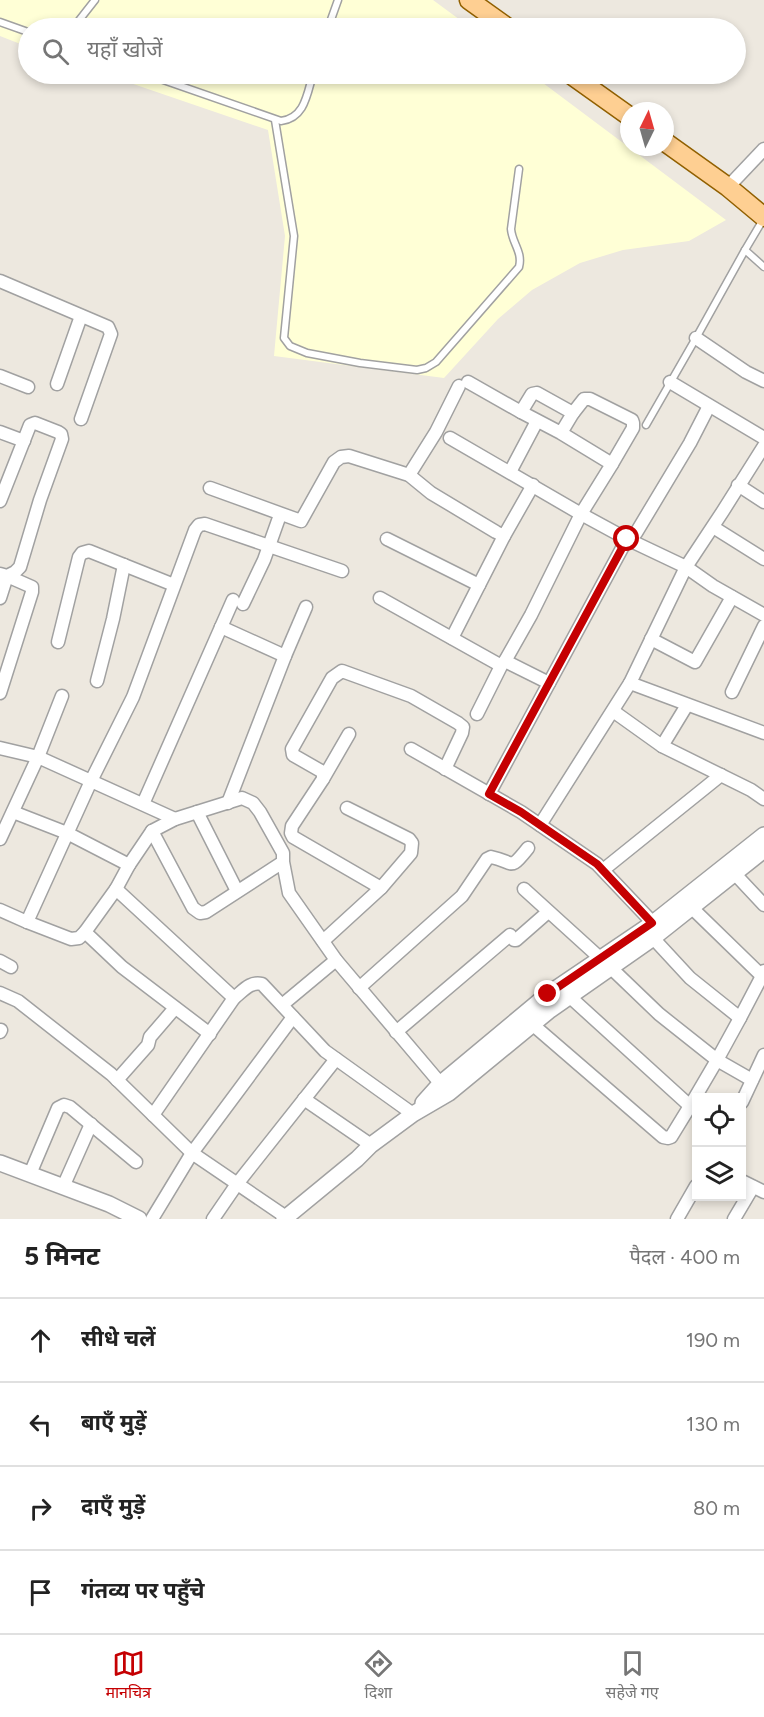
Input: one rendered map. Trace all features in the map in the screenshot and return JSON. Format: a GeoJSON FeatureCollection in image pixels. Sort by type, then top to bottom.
{"type":"FeatureCollection","features":[{"type":"Feature","properties":{"kind":"main road"},"geometry":{"type":"LineString","coordinates":[[469,0],[494,18]]}},
{"type":"Feature","properties":{"kind":"main road"},"geometry":{"type":"LineString","coordinates":[[584,84],[620,110]]}},
{"type":"Feature","properties":{"kind":"main road"},"geometry":{"type":"LineString","coordinates":[[674,149],[763,214]]}},
{"type":"Feature","properties":{"kind":"street"},"geometry":{"type":"LineString","coordinates":[[728,188],[764,149]]}},
{"type":"Feature","properties":{"kind":"street"},"geometry":{"type":"LineString","coordinates":[[0,281],[108,327],[111,334],[81,419]]}},
{"type":"Feature","properties":{"kind":"street"},"geometry":{"type":"LineString","coordinates":[[57,384],[81,316]]}},
{"type":"Feature","properties":{"kind":"street"},"geometry":{"type":"LineString","coordinates":[[696,338],[746,372],[764,381]]}},
{"type":"Feature","properties":{"kind":"street"},"geometry":{"type":"LineString","coordinates":[[0,376],[28,387]]}},
{"type":"Feature","properties":{"kind":"street"},"geometry":{"type":"LineString","coordinates":[[670,382],[764,438]]}},
{"type":"Feature","properties":{"kind":"street"},"geometry":{"type":"LineString","coordinates":[[409,475],[464,384],[561,433],[612,464]]}},
{"type":"Feature","properties":{"kind":"street"},"geometry":{"type":"LineString","coordinates":[[521,412],[534,393],[573,413]]}},
{"type":"Feature","properties":{"kind":"street"},"geometry":{"type":"LineString","coordinates":[[477,714],[531,615],[581,514],[633,428],[633,423],[632,420],[590,399],[584,399],[561,433]]}},
{"type":"Feature","properties":{"kind":"street"},"geometry":{"type":"LineString","coordinates":[[489,794],[627,539],[636,533],[690,443],[709,406]]}},
{"type":"Feature","properties":{"kind":"street"},"geometry":{"type":"LineString","coordinates":[[510,472],[537,421]]}},
{"type":"Feature","properties":{"kind":"street"},"geometry":{"type":"LineString","coordinates":[[0,501],[30,424],[58,432],[62,437],[20,567],[15,572],[3,575]]}},
{"type":"Feature","properties":{"kind":"street"},"geometry":{"type":"LineString","coordinates":[[0,432],[24,441]]}},
{"type":"Feature","properties":{"kind":"street"},"geometry":{"type":"LineString","coordinates":[[450,438],[581,514],[686,567],[713,586],[764,615]]}},
{"type":"Feature","properties":{"kind":"street"},"geometry":{"type":"LineString","coordinates":[[540,825],[630,683],[686,567],[764,446]]}},
{"type":"Feature","properties":{"kind":"street"},"geometry":{"type":"LineString","coordinates":[[210,488],[301,521],[334,462],[340,457],[349,456],[409,475],[430,494],[504,536]]}},
{"type":"Feature","properties":{"kind":"street"},"geometry":{"type":"LineString","coordinates":[[452,638],[533,485]]}},
{"type":"Feature","properties":{"kind":"street"},"geometry":{"type":"LineString","coordinates":[[738,485],[764,502]]}},
{"type":"Feature","properties":{"kind":"street"},"geometry":{"type":"LineString","coordinates":[[143,804],[221,627],[264,560],[280,514]]}},
{"type":"Feature","properties":{"kind":"street"},"geometry":{"type":"LineString","coordinates":[[27,922],[132,697],[195,530],[199,525],[205,525],[342,571]]}},
{"type":"Feature","properties":{"kind":"street"},"geometry":{"type":"LineString","coordinates":[[713,527],[764,559]]}},
{"type":"Feature","properties":{"kind":"street"},"geometry":{"type":"LineString","coordinates":[[387,539],[479,585]]}},
{"type":"Feature","properties":{"kind":"street"},"geometry":{"type":"LineString","coordinates":[[58,642],[79,557],[82,553],[89,551],[174,585]]}},
{"type":"Feature","properties":{"kind":"street"},"geometry":{"type":"LineString","coordinates":[[97,681],[114,619],[124,565]]}},
{"type":"Feature","properties":{"kind":"street"},"geometry":{"type":"LineString","coordinates":[[0,598],[3,575]]}},
{"type":"Feature","properties":{"kind":"street"},"geometry":{"type":"LineString","coordinates":[[0,693],[32,592],[32,587],[29,585],[3,575]]}},
{"type":"Feature","properties":{"kind":"street"},"geometry":{"type":"LineString","coordinates":[[651,639],[695,662],[732,597]]}},
{"type":"Feature","properties":{"kind":"street"},"geometry":{"type":"LineString","coordinates":[[380,598],[498,664],[504,662],[549,683]]}},
{"type":"Feature","properties":{"kind":"street"},"geometry":{"type":"LineString","coordinates":[[228,803],[306,607]]}},
{"type":"Feature","properties":{"kind":"street"},"geometry":{"type":"LineString","coordinates":[[732,692],[764,626]]}},
{"type":"Feature","properties":{"kind":"street"},"geometry":{"type":"LineString","coordinates":[[221,627],[285,656]]}},
{"type":"Feature","properties":{"kind":"street"},"geometry":{"type":"LineString","coordinates":[[323,779],[321,771],[293,755],[292,752],[332,678],[342,671],[411,696],[458,723],[462,727],[462,733],[445,769]]}},
{"type":"Feature","properties":{"kind":"street"},"geometry":{"type":"LineString","coordinates":[[630,683],[764,733]]}},
{"type":"Feature","properties":{"kind":"street"},"geometry":{"type":"LineString","coordinates":[[0,839],[38,758],[62,696]]}},
{"type":"Feature","properties":{"kind":"street"},"geometry":{"type":"LineString","coordinates":[[662,746],[687,705]]}},
{"type":"Feature","properties":{"kind":"street"},"geometry":{"type":"LineString","coordinates":[[613,711],[662,746],[752,790],[764,800]]}},
{"type":"Feature","properties":{"kind":"street"},"geometry":{"type":"LineString","coordinates":[[349,734],[292,826],[291,833],[293,837],[381,888]]}},
{"type":"Feature","properties":{"kind":"street"},"geometry":{"type":"LineString","coordinates":[[0,748],[38,758],[175,819]]}},
{"type":"Feature","properties":{"kind":"street"},"geometry":{"type":"LineString","coordinates":[[411,749],[540,825],[597,864],[690,978],[740,1018]]}},
{"type":"Feature","properties":{"kind":"street"},"geometry":{"type":"LineString","coordinates":[[603,870],[721,775]]}},
{"type":"Feature","properties":{"kind":"street"},"geometry":{"type":"LineString","coordinates":[[0,910],[71,939],[79,938],[116,889],[152,831],[175,819],[242,798],[253,803],[283,853],[289,893],[336,960],[444,1088]]}},
{"type":"Feature","properties":{"kind":"street"},"geometry":{"type":"LineString","coordinates":[[323,941],[381,888],[411,853],[412,843],[409,840],[347,808]]}},
{"type":"Feature","properties":{"kind":"street"},"geometry":{"type":"LineString","coordinates":[[13,812],[67,833],[129,865]]}},
{"type":"Feature","properties":{"kind":"street"},"geometry":{"type":"LineString","coordinates":[[197,812],[237,891]]}},
{"type":"Feature","properties":{"kind":"street"},"geometry":{"type":"LineString","coordinates":[[152,831],[193,908],[200,913],[206,912],[283,862]]}},
{"type":"Feature","properties":{"kind":"street"},"geometry":{"type":"LineString","coordinates":[[653,930],[764,835]]}},
{"type":"Feature","properties":{"kind":"street"},"geometry":{"type":"LineString","coordinates":[[359,988],[462,896],[487,859],[495,857],[508,864],[513,864],[528,848]]}},
{"type":"Feature","properties":{"kind":"street"},"geometry":{"type":"LineString","coordinates":[[0,993],[18,1001],[117,1080],[192,1153],[285,1218],[357,1159],[370,1145],[414,1114],[548,994],[605,963],[653,930],[692,908],[764,850]]}},
{"type":"Feature","properties":{"kind":"street"},"geometry":{"type":"LineString","coordinates":[[735,874],[764,905]]}},
{"type":"Feature","properties":{"kind":"street"},"geometry":{"type":"LineString","coordinates":[[116,889],[234,998]]}},
{"type":"Feature","properties":{"kind":"street"},"geometry":{"type":"LineString","coordinates":[[524,889],[659,1014],[717,1060],[752,1080]]}},
{"type":"Feature","properties":{"kind":"street"},"geometry":{"type":"LineString","coordinates":[[532,1024],[663,1137],[671,1137],[717,1060],[763,973],[692,908]]}},
{"type":"Feature","properties":{"kind":"street"},"geometry":{"type":"LineString","coordinates":[[396,1032],[512,938],[548,912]]}},
{"type":"Feature","properties":{"kind":"street"},"geometry":{"type":"LineString","coordinates":[[85,932],[122,967],[210,1034]]}},
{"type":"Feature","properties":{"kind":"street"},"geometry":{"type":"LineString","coordinates":[[282,1005],[336,960]]}},
{"type":"Feature","properties":{"kind":"street"},"geometry":{"type":"LineString","coordinates":[[444,1088],[569,996],[605,963]]}},
{"type":"Feature","properties":{"kind":"street"},"geometry":{"type":"LineString","coordinates":[[153,1115],[234,998],[256,983],[262,984],[325,1051],[414,1114]]}},
{"type":"Feature","properties":{"kind":"street"},"geometry":{"type":"LineString","coordinates":[[569,996],[690,1106]]}},
{"type":"Feature","properties":{"kind":"street"},"geometry":{"type":"LineString","coordinates":[[117,1080],[175,1008]]}},
{"type":"Feature","properties":{"kind":"street"},"geometry":{"type":"LineString","coordinates":[[152,1219],[192,1153],[293,1017]]}},
{"type":"Feature","properties":{"kind":"street"},"geometry":{"type":"LineString","coordinates":[[746,1093],[764,1055]]}},
{"type":"Feature","properties":{"kind":"street"},"geometry":{"type":"LineString","coordinates":[[213,1219],[237,1184],[336,1059]]}},
{"type":"Feature","properties":{"kind":"street"},"geometry":{"type":"LineString","coordinates":[[304,1099],[370,1145]]}},
{"type":"Feature","properties":{"kind":"street"},"geometry":{"type":"LineString","coordinates":[[30,1174],[58,1108],[64,1105],[70,1107],[136,1162]]}},
{"type":"Feature","properties":{"kind":"street"},"geometry":{"type":"LineString","coordinates":[[63,1187],[91,1124]]}},
{"type":"Feature","properties":{"kind":"street"},"geometry":{"type":"LineString","coordinates":[[0,1163],[109,1204],[139,1219]]}},
{"type":"Feature","properties":{"kind":"street"},"geometry":{"type":"LineString","coordinates":[[734,1219],[759,1190]]}},
{"type":"Feature","properties":{"kind":"street"},"geometry":{"type":"LineString","coordinates":[[676,1219],[692,1193]]}},
{"type":"Feature","properties":{"kind":"lane"},"geometry":{"type":"LineString","coordinates":[[81,18],[95,0]]}},
{"type":"Feature","properties":{"kind":"lane"},"geometry":{"type":"LineString","coordinates":[[332,18],[338,0]]}},
{"type":"Feature","properties":{"kind":"lane"},"geometry":{"type":"LineString","coordinates":[[0,22],[18,28]]}},
{"type":"Feature","properties":{"kind":"lane"},"geometry":{"type":"LineString","coordinates":[[174,84],[275,120],[286,120],[298,114],[310,84]]}},
{"type":"Feature","properties":{"kind":"lane"},"geometry":{"type":"LineString","coordinates":[[275,120],[294,236],[284,338],[290,346],[307,353],[417,370],[436,362],[519,267],[520,252],[511,229],[519,169]]}},
{"type":"Feature","properties":{"kind":"lane"},"geometry":{"type":"LineString","coordinates":[[646,425],[763,214]]}},
{"type":"Feature","properties":{"kind":"lane"},"geometry":{"type":"LineString","coordinates":[[745,250],[764,267]]}},
{"type":"Feature","properties":{"kind":"shaded area"},"geometry":{"type":"Polygon","coordinates":[[[0,0],[433,0],[457,18],[18,18],[18,43],[0,36],[0,0]]]}},
{"type":"Feature","properties":{"kind":"shaded area"},"geometry":{"type":"Polygon","coordinates":[[[133,84],[544,84],[620,141],[620,156],[641,156],[726,220],[689,241],[623,250],[580,263],[532,290],[498,319],[444,378],[274,356],[285,236],[268,130],[133,84]]]}},
{"type":"Feature","properties":{"kind":"route"},"geometry":{"type":"LineString","coordinates":[[548,994],[652,923],[597,864],[521,812],[489,794],[627,539]]}}]}
